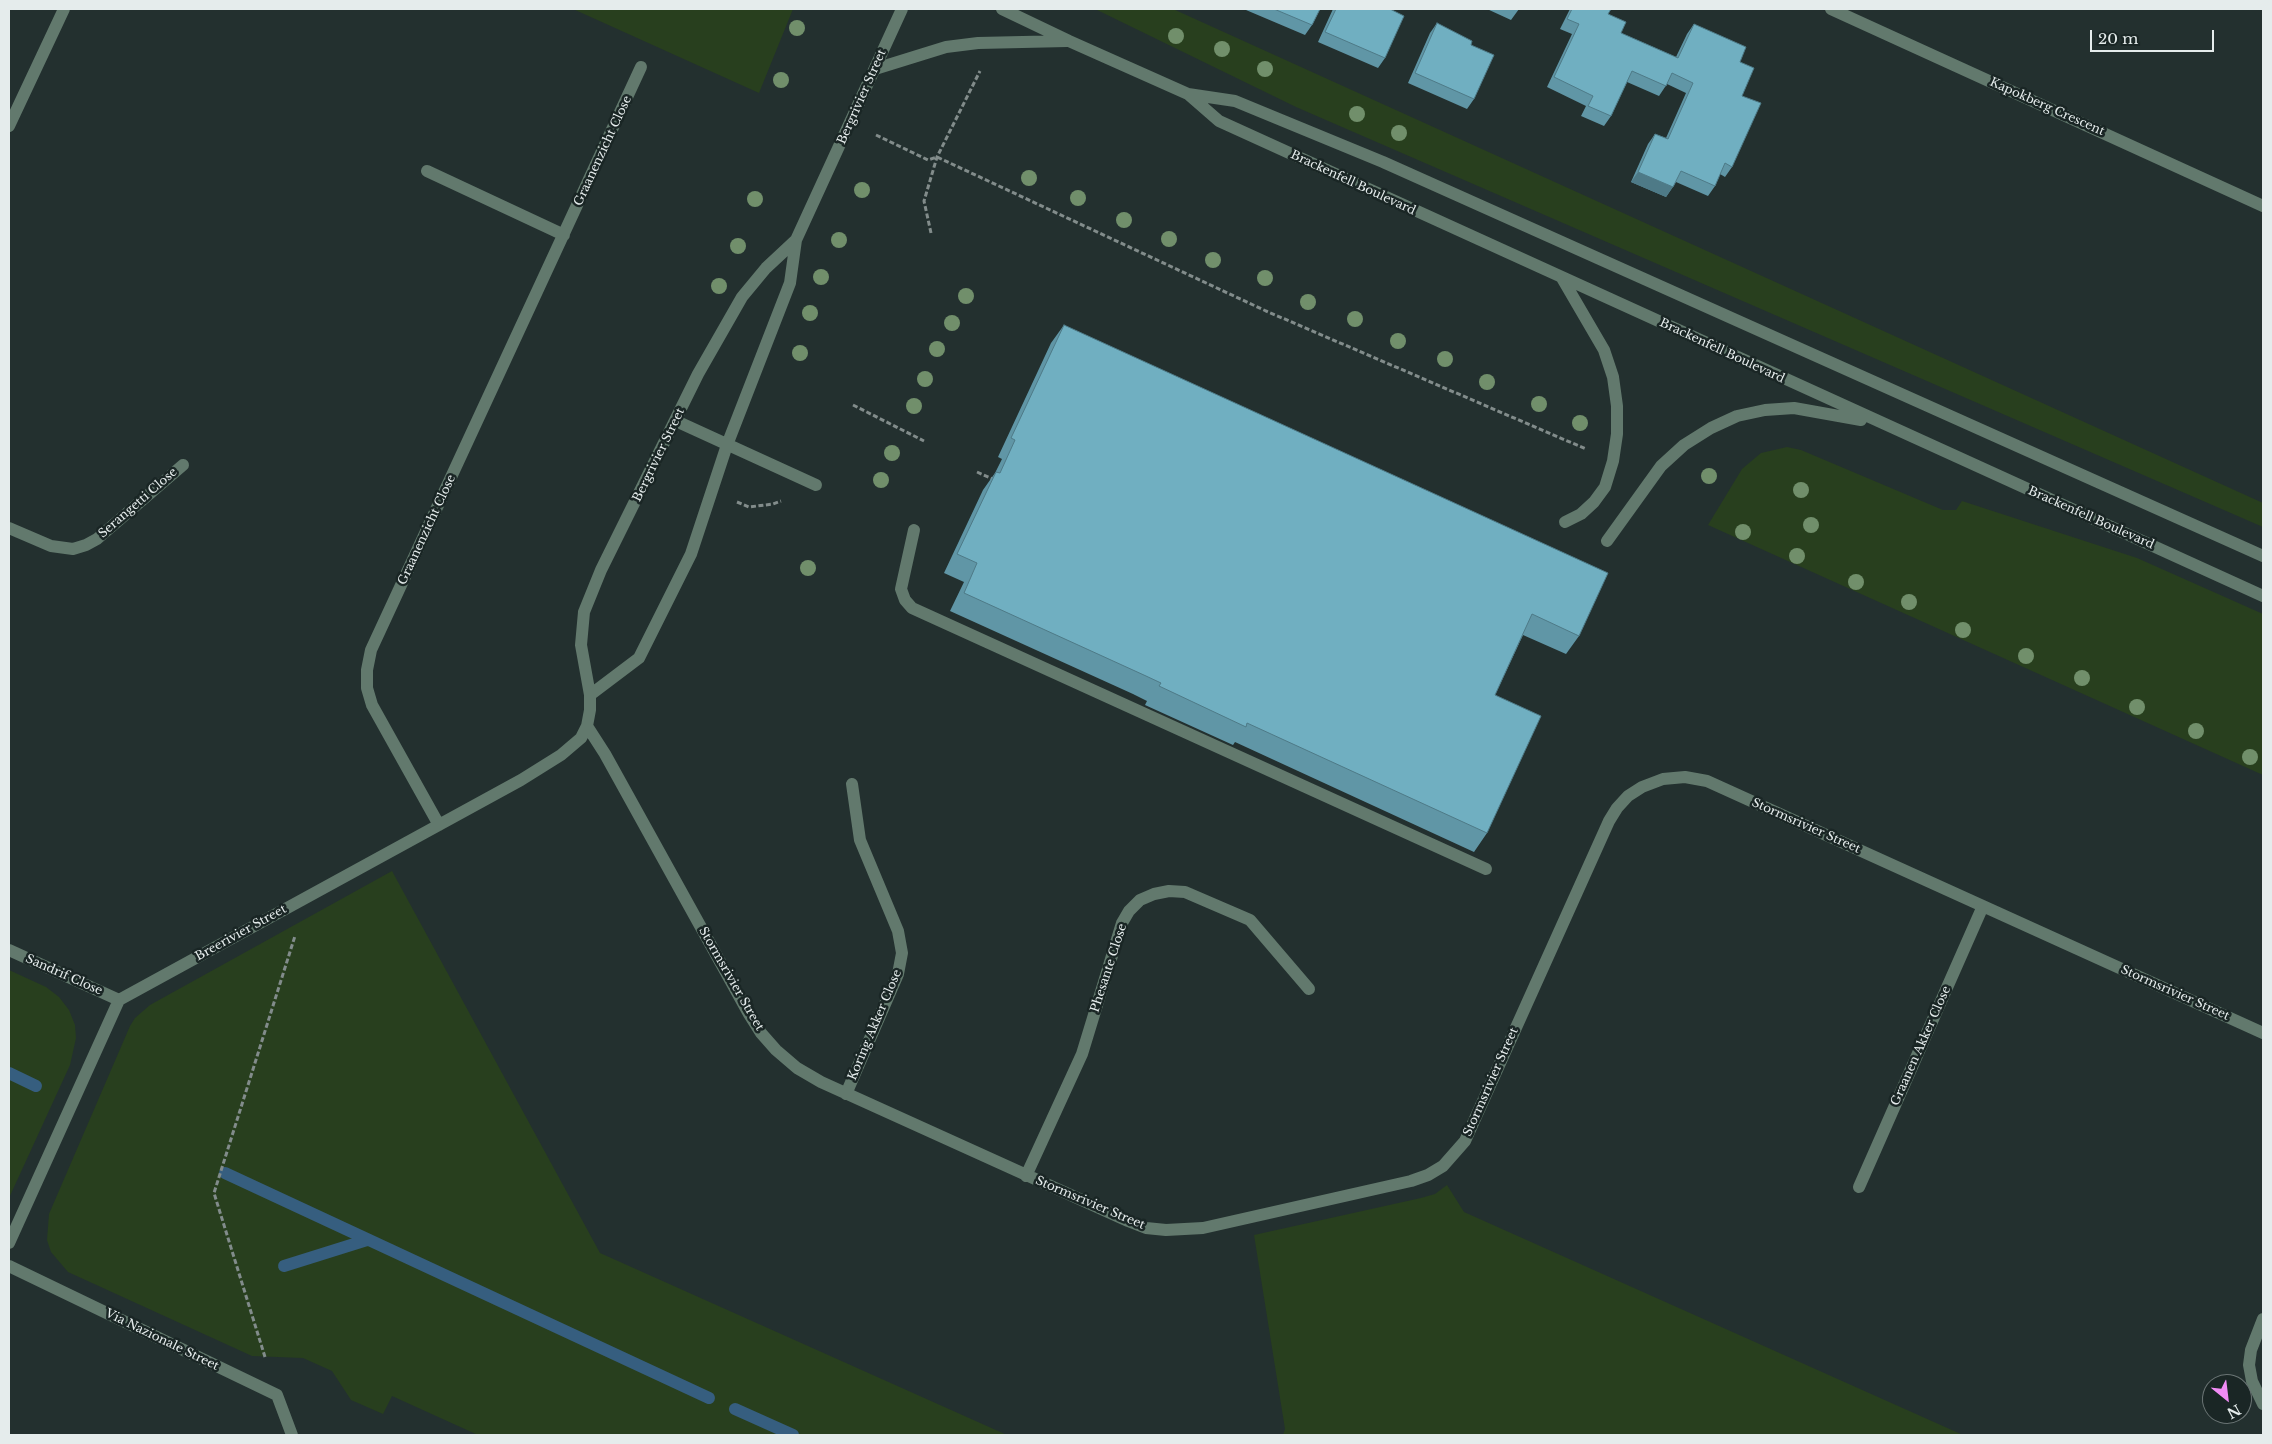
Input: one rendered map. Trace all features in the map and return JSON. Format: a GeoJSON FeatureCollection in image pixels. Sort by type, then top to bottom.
{"type":"FeatureCollection","features":[{"type":"Feature","properties":{"kind":"street","name":"Bergrivier Street"},"geometry":{"type":"LineString","coordinates":[[590,695],[639,658],[691,554],[727,445],[790,282],[796,240],[902,9]]}},
{"type":"Feature","properties":{"kind":"street","name":"Brackenfell Boulevard"},"geometry":{"type":"LineString","coordinates":[[1002,9],[1188,94],[1235,101],[1383,162],[2263,556]]}},
{"type":"Feature","properties":{"kind":"street","name":"Kapokberg Crescent"},"geometry":{"type":"LineString","coordinates":[[1831,9],[2263,206]]}},
{"type":"Feature","properties":{"kind":"street"},"geometry":{"type":"LineString","coordinates":[[9,126],[64,10]]}},
{"type":"Feature","properties":{"kind":"street"},"geometry":{"type":"LineString","coordinates":[[875,69],[946,47],[992,43],[1069,41]]}},
{"type":"Feature","properties":{"kind":"street","name":"Graanenzicht Close"},"geometry":{"type":"LineString","coordinates":[[439,825],[372,705],[367,678],[371,650],[641,67]]}},
{"type":"Feature","properties":{"kind":"street","name":"Brackenfell Boulevard"},"geometry":{"type":"LineString","coordinates":[[1188,94],[1219,121],[2263,596]]}},
{"type":"Feature","properties":{"kind":"street"},"geometry":{"type":"LineString","coordinates":[[427,171],[564,235]]}},
{"type":"Feature","properties":{"kind":"street","name":"Bergrivier Street"},"geometry":{"type":"LineString","coordinates":[[587,726],[590,695],[581,645],[584,612],[601,570],[698,374],[742,298],[766,268],[796,240]]}},
{"type":"Feature","properties":{"kind":"street"},"geometry":{"type":"LineString","coordinates":[[1562,278],[1604,350],[1613,377],[1617,406],[1617,434],[1613,460],[1604,486],[1594,502],[1581,514],[1565,522]]}},
{"type":"Feature","properties":{"kind":"street"},"geometry":{"type":"LineString","coordinates":[[1607,541],[1662,466],[1684,445],[1710,428],[1737,416],[1765,410],[1794,408],[1883,424]]}},
{"type":"Feature","properties":{"kind":"street"},"geometry":{"type":"LineString","coordinates":[[676,421],[816,485]]}},
{"type":"Feature","properties":{"kind":"street","name":"Serangetti Close"},"geometry":{"type":"LineString","coordinates":[[9,528],[51,546],[73,548],[86,546],[97,539],[183,465]]}},
{"type":"Feature","properties":{"kind":"street"},"geometry":{"type":"LineString","coordinates":[[914,530],[901,589],[905,600],[912,608],[1486,869]]}},
{"type":"Feature","properties":{"kind":"street","name":"Breerivier Street"},"geometry":{"type":"LineString","coordinates":[[119,1000],[561,756],[581,738],[587,726]]}},
{"type":"Feature","properties":{"kind":"street","name":"Stormsrivier Street"},"geometry":{"type":"LineString","coordinates":[[587,726],[605,754],[761,1033],[776,1050],[797,1068],[846,1094],[1146,1228],[1184,1230],[1411,1181],[1428,1175],[1443,1166],[1465,1141],[1609,821],[1628,796],[1642,787],[1663,778],[1685,777],[1708,781],[2263,1033]]}},
{"type":"Feature","properties":{"kind":"street","name":"Koring Akker Close"},"geometry":{"type":"LineString","coordinates":[[846,1094],[898,974],[902,953],[898,931],[860,840],[852,784]]}},
{"type":"Feature","properties":{"kind":"street","name":"Phesante Close"},"geometry":{"type":"LineString","coordinates":[[1026,1176],[1082,1054],[1122,924],[1129,911],[1140,900],[1154,894],[1169,891],[1185,892],[1250,920],[1309,988]]}},
{"type":"Feature","properties":{"kind":"street","name":"Graanen Akker Close"},"geometry":{"type":"LineString","coordinates":[[1859,1187],[1983,906]]}},
{"type":"Feature","properties":{"kind":"street","name":"Sandrif Close"},"geometry":{"type":"LineString","coordinates":[[9,950],[119,1000]]}},
{"type":"Feature","properties":{"kind":"street"},"geometry":{"type":"LineString","coordinates":[[9,1243],[119,1000]]}},
{"type":"Feature","properties":{"kind":"street","name":"Via Nazionale Street"},"geometry":{"type":"LineString","coordinates":[[9,1266],[277,1395]]}},
{"type":"Feature","properties":{"kind":"street"},"geometry":{"type":"LineString","coordinates":[[2263,1319],[2251,1350],[2249,1365],[2252,1381],[2263,1404]]}},
{"type":"Feature","properties":{"kind":"street"},"geometry":{"type":"LineString","coordinates":[[277,1395],[292,1435]]}},
{"type":"Feature","properties":{"kind":"path"},"geometry":{"type":"LineString","coordinates":[[931,233],[924,201],[937,157],[992,43]]}},
{"type":"Feature","properties":{"kind":"path"},"geometry":{"type":"LineString","coordinates":[[850,123],[928,160],[937,157],[1266,311],[1613,460]]}},
{"type":"Feature","properties":{"kind":"path"},"geometry":{"type":"LineString","coordinates":[[853,405],[924,441]]}},
{"type":"Feature","properties":{"kind":"path"},"geometry":{"type":"LineString","coordinates":[[977,472],[1004,484]]}},
{"type":"Feature","properties":{"kind":"path"},"geometry":{"type":"LineString","coordinates":[[712,494],[749,507],[774,504],[816,485]]}},
{"type":"Feature","properties":{"kind":"path"},"geometry":{"type":"LineString","coordinates":[[277,1395],[214,1192],[307,897]]}},
{"type":"Feature","properties":{"kind":"green space"},"geometry":{"type":"Polygon","coordinates":[[[573,9],[793,9],[759,93],[573,9]]]}},
{"type":"Feature","properties":{"kind":"green space"},"geometry":{"type":"Polygon","coordinates":[[[1095,9],[1173,9],[2263,503],[2263,527],[1296,107],[1095,9]]]}},
{"type":"Feature","properties":{"kind":"green space"},"geometry":{"type":"Polygon","coordinates":[[[1787,447],[1801,450],[1943,510],[1956,510],[1962,501],[2137,558],[2263,614],[2263,775],[1708,525],[1742,469],[1761,453],[1787,447]]]}},
{"type":"Feature","properties":{"kind":"green space"},"geometry":{"type":"Polygon","coordinates":[[[392,871],[600,1253],[1007,1435],[478,1435],[392,1396],[383,1414],[351,1400],[332,1371],[303,1358],[252,1356],[68,1272],[51,1252],[47,1240],[49,1214],[135,1018],[150,1005],[392,871]]]}},
{"type":"Feature","properties":{"kind":"green space"},"geometry":{"type":"Polygon","coordinates":[[[9,970],[46,987],[59,997],[69,1010],[75,1025],[76,1038],[70,1065],[9,1198],[9,970]]]}},
{"type":"Feature","properties":{"kind":"green space"},"geometry":{"type":"Polygon","coordinates":[[[1447,1185],[1464,1212],[1963,1435],[1283,1435],[1285,1429],[1254,1235],[1421,1198],[1435,1194],[1447,1185]]]}},
{"type":"Feature","properties":{"kind":"building"},"geometry":{"type":"Polygon","coordinates":[[[1274,9],[1320,9],[1312,25],[1274,9]]]}},
{"type":"Feature","properties":{"kind":"building"},"geometry":{"type":"Polygon","coordinates":[[[1336,9],[1390,9],[1404,16],[1385,58],[1325,32],[1336,9]]]}},
{"type":"Feature","properties":{"kind":"building"},"geometry":{"type":"Polygon","coordinates":[[[1572,9],[1611,9],[1608,14],[1626,22],[1621,33],[1678,58],[1694,24],[1746,47],[1740,62],[1754,68],[1742,96],[1761,103],[1732,167],[1725,163],[1715,186],[1681,171],[1673,187],[1638,172],[1655,134],[1668,139],[1693,83],[1672,73],[1666,86],[1632,71],[1611,116],[1588,106],[1593,96],[1554,77],[1579,24],[1567,19],[1572,9]]]}},
{"type":"Feature","properties":{"kind":"building"},"geometry":{"type":"Polygon","coordinates":[[[1437,23],[1472,41],[1471,45],[1494,55],[1474,99],[1415,73],[1437,23]]]}},
{"type":"Feature","properties":{"kind":"building"},"geometry":{"type":"Polygon","coordinates":[[[1064,325],[1608,573],[1579,636],[1532,614],[1495,695],[1541,716],[1487,833],[1247,723],[1246,727],[1159,686],[1161,683],[964,593],[977,563],[957,554],[996,472],[1000,473],[1015,440],[1011,438],[1064,325]]]}},
{"type":"Feature","properties":{"kind":"waterway"},"geometry":{"type":"LineString","coordinates":[[9,1073],[36,1086]]}},
{"type":"Feature","properties":{"kind":"waterway"},"geometry":{"type":"LineString","coordinates":[[225,1173],[709,1398]]}},
{"type":"Feature","properties":{"kind":"waterway"},"geometry":{"type":"LineString","coordinates":[[284,1266],[367,1240]]}},
{"type":"Feature","properties":{"kind":"waterway"},"geometry":{"type":"LineString","coordinates":[[735,1409],[793,1435]]}}]}
